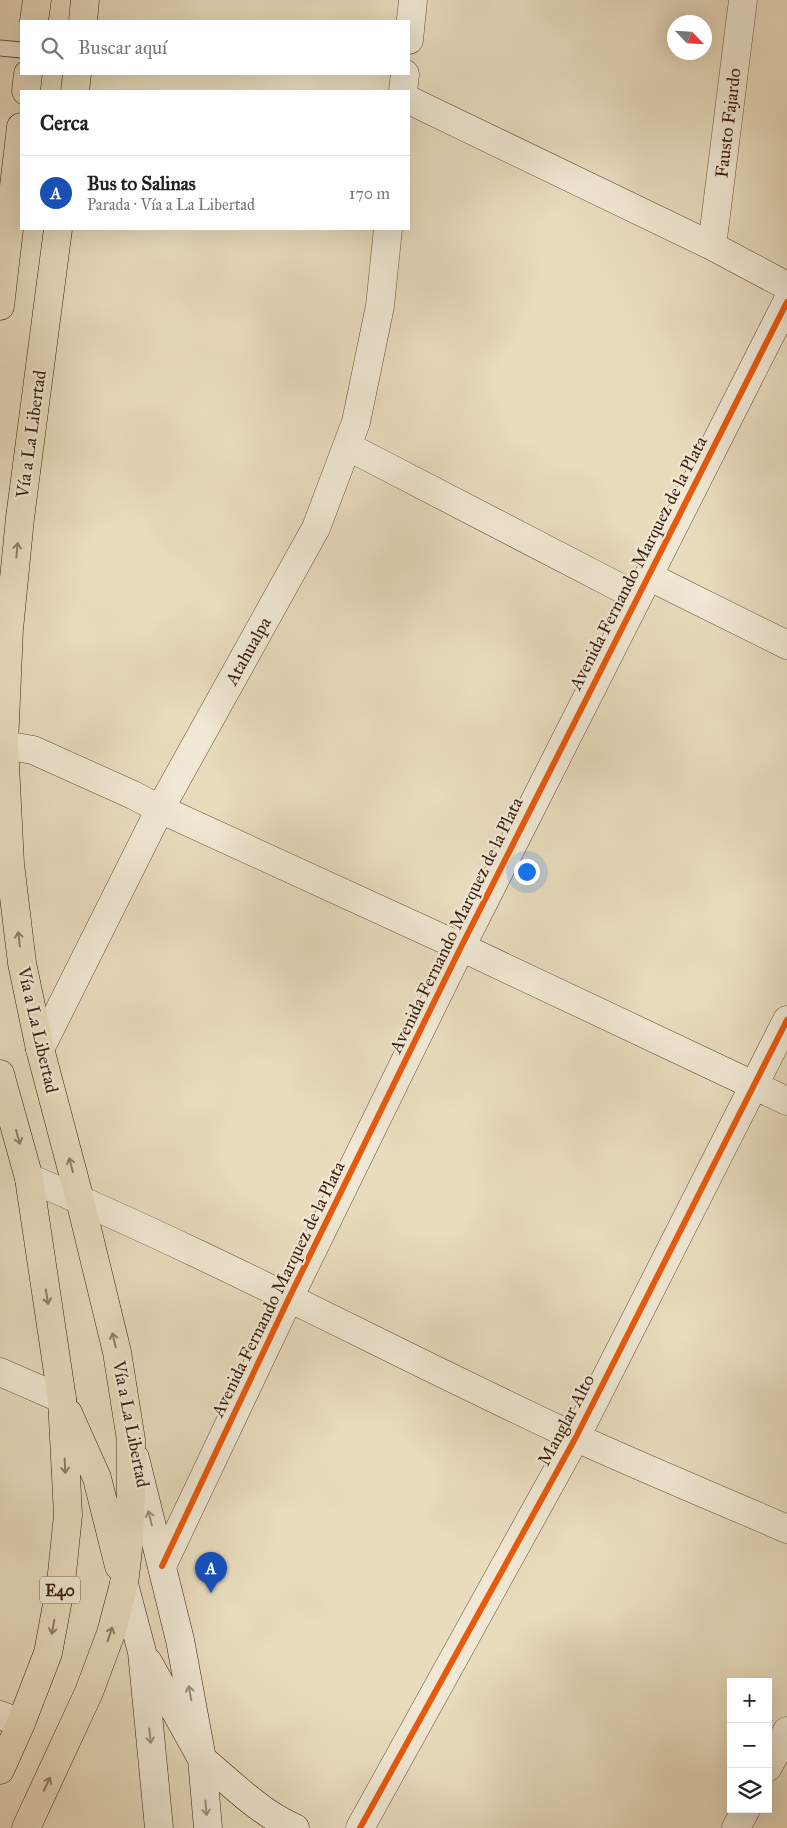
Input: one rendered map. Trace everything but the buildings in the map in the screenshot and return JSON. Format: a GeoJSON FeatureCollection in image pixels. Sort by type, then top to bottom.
{"type":"FeatureCollection","features":[{"type":"Feature","properties":{"kind":"main road"},"geometry":{"type":"LineString","coordinates":[[34,20],[37,0]]}},
{"type":"Feature","properties":{"kind":"main road"},"geometry":{"type":"LineString","coordinates":[[83,20],[85,0]]}},
{"type":"Feature","properties":{"kind":"main road"},"geometry":{"type":"LineString","coordinates":[[26,90],[28,75]]}},
{"type":"Feature","properties":{"kind":"main road"},"geometry":{"type":"LineString","coordinates":[[75,90],[77,75]]}},
{"type":"Feature","properties":{"kind":"main road"},"geometry":{"type":"LineString","coordinates":[[0,306],[13,165],[20,131]]}},
{"type":"Feature","properties":{"kind":"main road","name":"Vía a La Libertad"},"geometry":{"type":"LineString","coordinates":[[58,230],[5,627],[2,746],[10,864],[22,963],[40,1049],[80,1200],[116,1352],[131,1440]]}},
{"type":"Feature","properties":{"kind":"main road","name":"E40"},"geometry":{"type":"LineString","coordinates":[[0,1074],[29,1178],[62,1399],[68,1515],[61,1583],[48,1653],[10,1719],[0,1770]]}},
{"type":"Feature","properties":{"kind":"main road"},"geometry":{"type":"LineString","coordinates":[[62,1399],[97,1478],[124,1584]]}},
{"type":"Feature","properties":{"kind":"main road"},"geometry":{"type":"LineString","coordinates":[[26,1828],[89,1692],[111,1633],[124,1584],[129,1542],[131,1440]]}},
{"type":"Feature","properties":{"kind":"street"},"geometry":{"type":"LineString","coordinates":[[410,30],[413,0]]}},
{"type":"Feature","properties":{"kind":"street","name":"Fausto Fajardo"},"geometry":{"type":"LineString","coordinates":[[712,246],[743,0]]}},
{"type":"Feature","properties":{"kind":"street"},"geometry":{"type":"LineString","coordinates":[[403,90],[405,75]]}},
{"type":"Feature","properties":{"kind":"street"},"geometry":{"type":"LineString","coordinates":[[410,100],[712,246],[787,286]]}},
{"type":"Feature","properties":{"kind":"street","name":"Atahualpa"},"geometry":{"type":"LineString","coordinates":[[40,1049],[160,809],[316,528],[356,422],[380,306],[388,230]]}},
{"type":"Feature","properties":{"kind":"street","name":"Avenida Fernando Marquez de la Plata"},"geometry":{"type":"LineString","coordinates":[[162,1566],[461,947],[787,302]]}},
{"type":"Feature","properties":{"kind":"street"},"geometry":{"type":"LineString","coordinates":[[347,446],[643,586],[787,645]]}},
{"type":"Feature","properties":{"kind":"street"},"geometry":{"type":"LineString","coordinates":[[2,746],[33,750],[133,795],[787,1101]]}},
{"type":"Feature","properties":{"kind":"street","name":"Manglar Alto"},"geometry":{"type":"LineString","coordinates":[[360,1828],[576,1437],[787,1020]]}},
{"type":"Feature","properties":{"kind":"street"},"geometry":{"type":"LineString","coordinates":[[29,1178],[290,1298],[576,1437],[787,1529]]}},
{"type":"Feature","properties":{"kind":"street"},"geometry":{"type":"LineString","coordinates":[[0,1372],[62,1399]]}},
{"type":"Feature","properties":{"kind":"street","name":"Vía a La Libertad"},"geometry":{"type":"LineString","coordinates":[[131,1440],[180,1640],[202,1758],[208,1828]]}},
{"type":"Feature","properties":{"kind":"street","name":"Vía a La Libertad"},"geometry":{"type":"LineString","coordinates":[[124,1584],[142,1652],[159,1828]]}},
{"type":"Feature","properties":{"kind":"street","name":"Vía a La Libertad"},"geometry":{"type":"LineString","coordinates":[[142,1652],[202,1758],[258,1805],[294,1828]]}},
{"type":"Feature","properties":{"kind":"street"},"geometry":{"type":"LineString","coordinates":[[772,1759],[787,1731]]}},
{"type":"Feature","properties":{"kind":"street"},"geometry":{"type":"LineString","coordinates":[[736,1828],[744,1813]]}},
{"type":"Feature","properties":{"kind":"lane"},"geometry":{"type":"LineString","coordinates":[[0,48],[20,50]]}},
{"type":"Feature","properties":{"kind":"cycle path"},"geometry":{"type":"LineString","coordinates":[[162,1566],[289,1298],[461,947],[787,302]]}},
{"type":"Feature","properties":{"kind":"cycle path"},"geometry":{"type":"LineString","coordinates":[[360,1828],[576,1437],[787,1020]]}},
{"type":"Feature","properties":{"kind":"place","name":"Bus to Salinas"},"geometry":{"type":"Point","coordinates":[211,1593]}}]}
